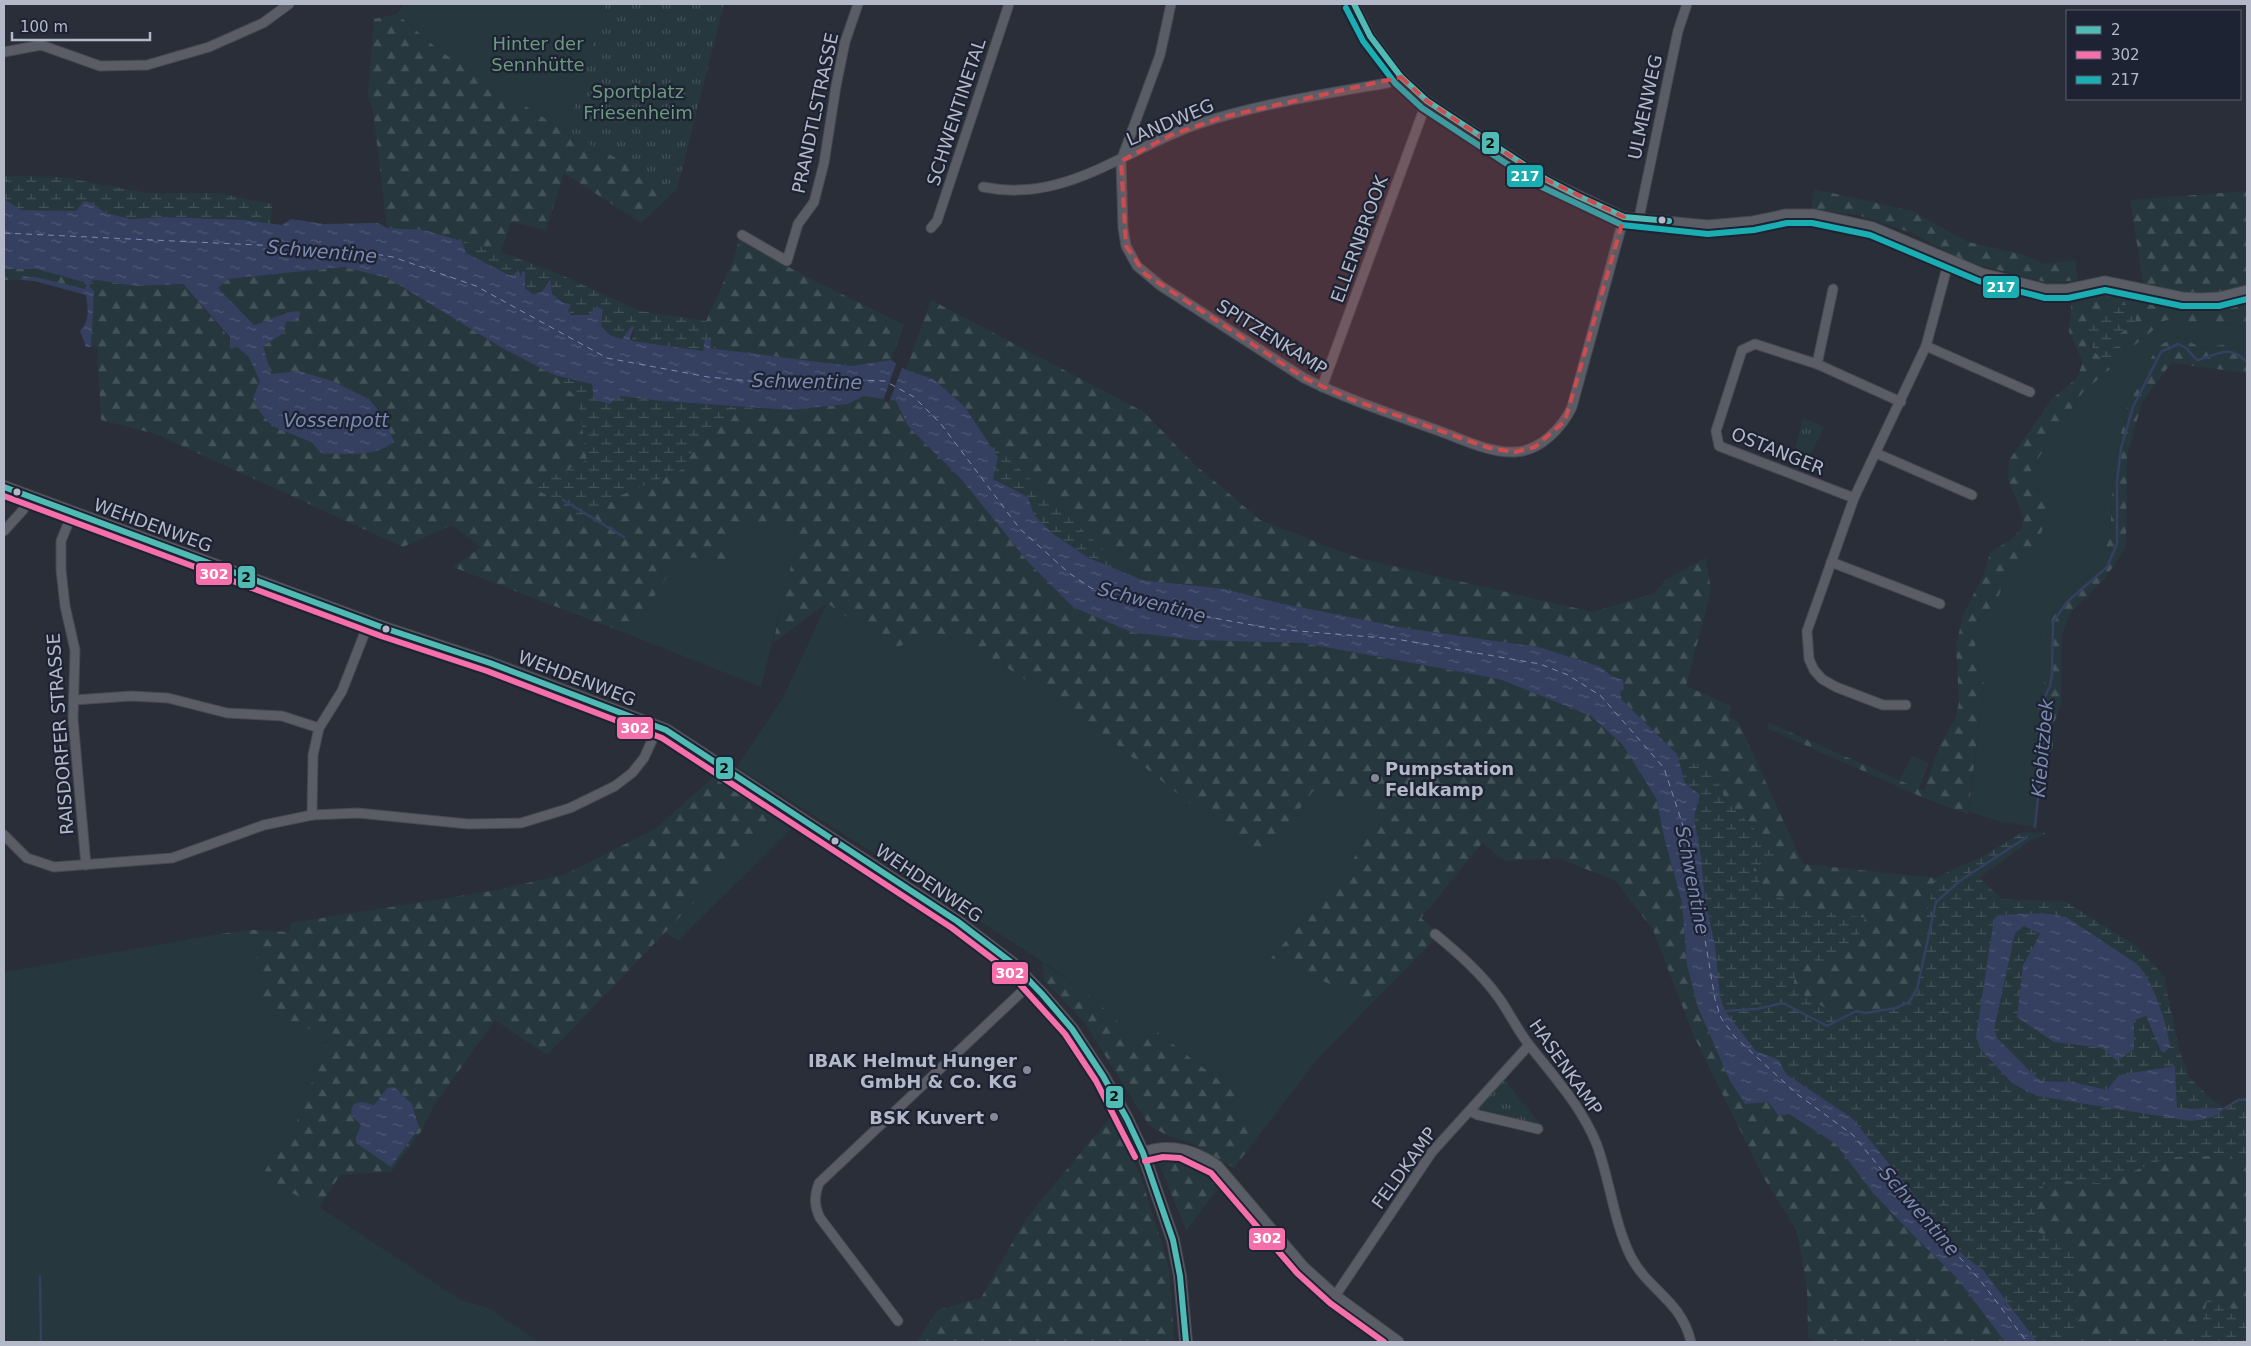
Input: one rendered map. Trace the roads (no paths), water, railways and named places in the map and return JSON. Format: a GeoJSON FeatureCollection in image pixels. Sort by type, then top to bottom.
{"type":"FeatureCollection","features":[{"type":"Feature","properties":{"kind":"main road","name":"WEHDENWEG"},"geometry":{"type":"LineString","coordinates":[[4,487],[72,514],[370,622],[490,663],[658,727],[719,763],[957,921],[1012,963],[1031,983],[1072,1029],[1103,1076],[1143,1152],[1173,1240],[1180,1276],[1186,1342]]}},
{"type":"Feature","properties":{"kind":"street"},"geometry":{"type":"LineString","coordinates":[[4,52],[41,45],[100,66],[147,65],[209,47],[263,23],[289,4]]}},
{"type":"Feature","properties":{"kind":"street","name":"PRANDTLSTRASSE"},"geometry":{"type":"LineString","coordinates":[[742,235],[787,261],[798,224],[814,202],[824,163],[844,49],[858,4]]}},
{"type":"Feature","properties":{"kind":"street","name":"SCHWENTINETAL"},"geometry":{"type":"LineString","coordinates":[[930,228],[938,221],[1009,4]]}},
{"type":"Feature","properties":{"kind":"street","name":"SPITZENKAMP"},"geometry":{"type":"LineString","coordinates":[[1170,4],[1160,54],[1121,161],[1123,228],[1126,246],[1137,266],[1161,286],[1304,378],[1322,387],[1489,448],[1515,452],[1535,447],[1565,421],[1572,407],[1624,217]]}},
{"type":"Feature","properties":{"kind":"street"},"geometry":{"type":"LineString","coordinates":[[1354,4],[1370,36],[1401,77],[1427,101],[1547,180],[1624,217],[1708,225],[1753,221],[1786,214],[1813,214],[1873,227],[1982,273],[2046,289],[2067,289],[2105,282],[2182,297],[2201,298],[2218,297],[2247,290]]}},
{"type":"Feature","properties":{"kind":"street","name":"ULMENWEG"},"geometry":{"type":"LineString","coordinates":[[1639,218],[1676,40],[1687,4]]}},
{"type":"Feature","properties":{"kind":"street","name":"LANDWEG"},"geometry":{"type":"LineString","coordinates":[[983,187],[1000,190],[1034,189],[1063,183],[1121,161],[1171,135],[1223,117],[1297,99],[1387,83],[1401,77]]}},
{"type":"Feature","properties":{"kind":"street","name":"ELLERNBROOK"},"geometry":{"type":"LineString","coordinates":[[1322,387],[1427,101]]}},
{"type":"Feature","properties":{"kind":"street"},"geometry":{"type":"LineString","coordinates":[[1906,705],[1883,704],[1836,687],[1822,679],[1814,670],[1809,659],[1807,631],[1854,498],[1926,346],[1949,260]]}},
{"type":"Feature","properties":{"kind":"street"},"geometry":{"type":"LineString","coordinates":[[1817,364],[1834,289]]}},
{"type":"Feature","properties":{"kind":"street","name":"OSTANGER"},"geometry":{"type":"LineString","coordinates":[[1854,498],[1719,446],[1716,431],[1742,350],[1755,344],[1817,364],[1901,402]]}},
{"type":"Feature","properties":{"kind":"street"},"geometry":{"type":"LineString","coordinates":[[1926,346],[2030,392]]}},
{"type":"Feature","properties":{"kind":"street"},"geometry":{"type":"LineString","coordinates":[[1876,453],[1972,495]]}},
{"type":"Feature","properties":{"kind":"street"},"geometry":{"type":"LineString","coordinates":[[4,531],[23,510],[29,498]]}},
{"type":"Feature","properties":{"kind":"street","name":"RAISDORFER STRASSE"},"geometry":{"type":"LineString","coordinates":[[72,514],[61,541],[61,570],[65,606],[75,650],[76,758],[86,865]]}},
{"type":"Feature","properties":{"kind":"street"},"geometry":{"type":"LineString","coordinates":[[1831,562],[1940,604]]}},
{"type":"Feature","properties":{"kind":"street"},"geometry":{"type":"LineString","coordinates":[[312,815],[313,755],[319,728],[342,691],[370,622]]}},
{"type":"Feature","properties":{"kind":"street"},"geometry":{"type":"LineString","coordinates":[[74,700],[132,696],[157,697],[227,713],[282,716],[319,728]]}},
{"type":"Feature","properties":{"kind":"street"},"geometry":{"type":"LineString","coordinates":[[4,836],[27,858],[54,868],[172,858],[264,825],[312,815],[358,813],[468,824],[521,823],[570,808],[615,786],[632,773],[644,758],[658,727]]}},
{"type":"Feature","properties":{"kind":"street","name":"HASENKAMP"},"geometry":{"type":"LineString","coordinates":[[1435,934],[1481,976],[1498,997],[1529,1045],[1573,1100],[1590,1129],[1597,1146],[1628,1251],[1638,1268],[1678,1310],[1686,1325],[1691,1342]]}},
{"type":"Feature","properties":{"kind":"street"},"geometry":{"type":"LineString","coordinates":[[898,1321],[820,1218],[815,1207],[814,1196],[819,1184],[1031,983]]}},
{"type":"Feature","properties":{"kind":"street","name":"FELDKAMP"},"geometry":{"type":"LineString","coordinates":[[1336,1296],[1432,1152],[1529,1045]]}},
{"type":"Feature","properties":{"kind":"street"},"geometry":{"type":"LineString","coordinates":[[1470,1111],[1478,1115],[1538,1129]]}},
{"type":"Feature","properties":{"kind":"street"},"geometry":{"type":"LineString","coordinates":[[1143,1152],[1157,1148],[1176,1148],[1203,1156],[1217,1166],[1288,1250],[1336,1296],[1398,1342]]}},
{"type":"Feature","properties":{"kind":"water"},"geometry":{"type":"Polygon","coordinates":[[[4,199],[21,210],[76,211],[84,201],[92,203],[105,213],[132,219],[164,217],[244,220],[282,225],[291,219],[324,224],[378,223],[387,228],[424,230],[462,241],[466,253],[509,275],[513,275],[519,269],[518,276],[521,276],[523,271],[525,272],[525,288],[533,294],[542,292],[550,279],[552,294],[564,303],[571,304],[568,310],[571,315],[589,315],[597,306],[603,310],[601,326],[610,335],[622,339],[632,326],[634,327],[630,338],[632,341],[703,351],[705,338],[711,340],[710,348],[851,366],[891,360],[906,370],[933,379],[965,407],[998,457],[993,479],[1028,497],[1034,515],[1053,534],[1089,558],[1142,580],[1225,589],[1279,603],[1405,628],[1539,647],[1601,667],[1611,676],[1623,680],[1624,689],[1620,692],[1622,700],[1677,754],[1685,783],[1700,795],[1694,817],[1701,856],[1705,900],[1715,945],[1720,996],[1725,1011],[1756,1051],[1779,1060],[1786,1074],[1852,1118],[1963,1255],[1983,1270],[2037,1342],[2005,1342],[1956,1277],[1872,1192],[1836,1144],[1789,1114],[1779,1116],[1768,1102],[1745,1104],[1730,1081],[1698,1008],[1687,965],[1682,903],[1664,837],[1656,798],[1622,744],[1591,716],[1499,679],[1303,643],[1193,640],[1131,632],[1073,607],[1029,563],[962,480],[908,426],[896,401],[864,396],[848,404],[790,410],[662,401],[620,396],[609,404],[594,399],[592,384],[554,375],[502,348],[388,278],[344,267],[228,279],[218,288],[254,325],[294,311],[300,311],[299,320],[286,322],[284,333],[263,346],[271,374],[299,371],[332,381],[369,399],[385,419],[394,442],[369,453],[322,454],[311,442],[272,426],[260,412],[253,398],[260,381],[249,357],[237,347],[230,349],[230,337],[183,284],[135,286],[97,280],[91,281],[90,287],[94,291],[91,347],[86,347],[80,331],[87,319],[86,295],[34,281],[21,280],[22,276],[39,278],[85,289],[87,283],[37,269],[4,269],[4,199]]]}},
{"type":"Feature","properties":{"kind":"water"},"geometry":{"type":"Polygon","coordinates":[[[2041,913],[2066,917],[2137,964],[2154,991],[2166,1026],[2170,1047],[2164,1053],[2161,1051],[2146,1016],[2134,1020],[2134,1049],[2117,1061],[2102,1048],[2054,1042],[2017,1017],[2023,965],[2040,934],[2024,926],[2015,933],[1994,1030],[1998,1039],[2036,1077],[2043,1081],[2073,1082],[2107,1090],[2119,1075],[2175,1066],[2177,1109],[2225,1108],[2217,1115],[2209,1118],[2190,1121],[2037,1096],[2013,1084],[1980,1049],[1976,1036],[1994,919],[1998,915],[2041,913]]]}},
{"type":"Feature","properties":{"kind":"water"},"geometry":{"type":"Polygon","coordinates":[[[394,1087],[412,1104],[419,1128],[391,1167],[356,1143],[356,1137],[361,1125],[351,1115],[351,1110],[355,1103],[358,1102],[374,1105],[387,1088],[394,1087]]]}},
{"type":"Feature","properties":{"kind":"waterway","name":"Kiebitzbek"},"geometry":{"type":"LineString","coordinates":[[2035,827],[2046,721],[2041,705],[2050,686],[2052,675],[2053,622],[2067,602],[2107,567],[2117,544],[2117,482],[2121,448],[2133,407],[2161,352],[2178,344],[2186,348],[2197,360],[2217,353],[2229,352],[2240,356],[2247,362]]}},
{"type":"Feature","properties":{"kind":"waterway"},"geometry":{"type":"LineString","coordinates":[[563,500],[624,537]]}},
{"type":"Feature","properties":{"kind":"waterway","name":"Kiebitzbek"},"geometry":{"type":"LineString","coordinates":[[1724,1013],[1725,1011],[1756,1009],[1783,1003],[1827,1026],[1856,1011],[1865,1013],[1896,1008],[1909,1002],[1917,989],[1936,902],[1961,880],[2027,837]]}},
{"type":"Feature","properties":{"kind":"waterway"},"geometry":{"type":"LineString","coordinates":[[2225,1108],[2238,1100],[2247,1099]]}},
{"type":"Feature","properties":{"kind":"waterway"},"geometry":{"type":"LineString","coordinates":[[40,1277],[41,1342]]}},
{"type":"Feature","properties":{"kind":"place","name":"Pumpstation Feldkamp"},"geometry":{"type":"Point","coordinates":[1375,778]}},
{"type":"Feature","properties":{"kind":"place","name":"IBAK Helmut Hunger GmbH & Co. KG"},"geometry":{"type":"Point","coordinates":[1027,1070]}},
{"type":"Feature","properties":{"kind":"place","name":"BSK Kuvert"},"geometry":{"type":"Point","coordinates":[994,1117]}},
{"type":"Feature","properties":{"kind":"park label","name":"Hinter der Sennhütte"},"geometry":{"type":"Point","coordinates":[538,53]}},
{"type":"Feature","properties":{"kind":"park label","name":"Sportplatz Friesenheim"},"geometry":{"type":"Point","coordinates":[638,101]}},
{"type":"Feature","properties":{"kind":"water label","name":"Schwentine"},"geometry":{"type":"Point","coordinates":[322,251]}},
{"type":"Feature","properties":{"kind":"water label","name":"Schwentine"},"geometry":{"type":"Point","coordinates":[807,381]}},
{"type":"Feature","properties":{"kind":"water label","name":"Vossenpott"},"geometry":{"type":"Point","coordinates":[336,420]}},
{"type":"Feature","properties":{"kind":"water label","name":"Schwentine"},"geometry":{"type":"Point","coordinates":[1152,602]}},
{"type":"Feature","properties":{"kind":"water label","name":"Schwentine"},"geometry":{"type":"Point","coordinates":[1693,880]}},
{"type":"Feature","properties":{"kind":"water label","name":"Schwentine"},"geometry":{"type":"Point","coordinates":[1920,1211]}}]}
